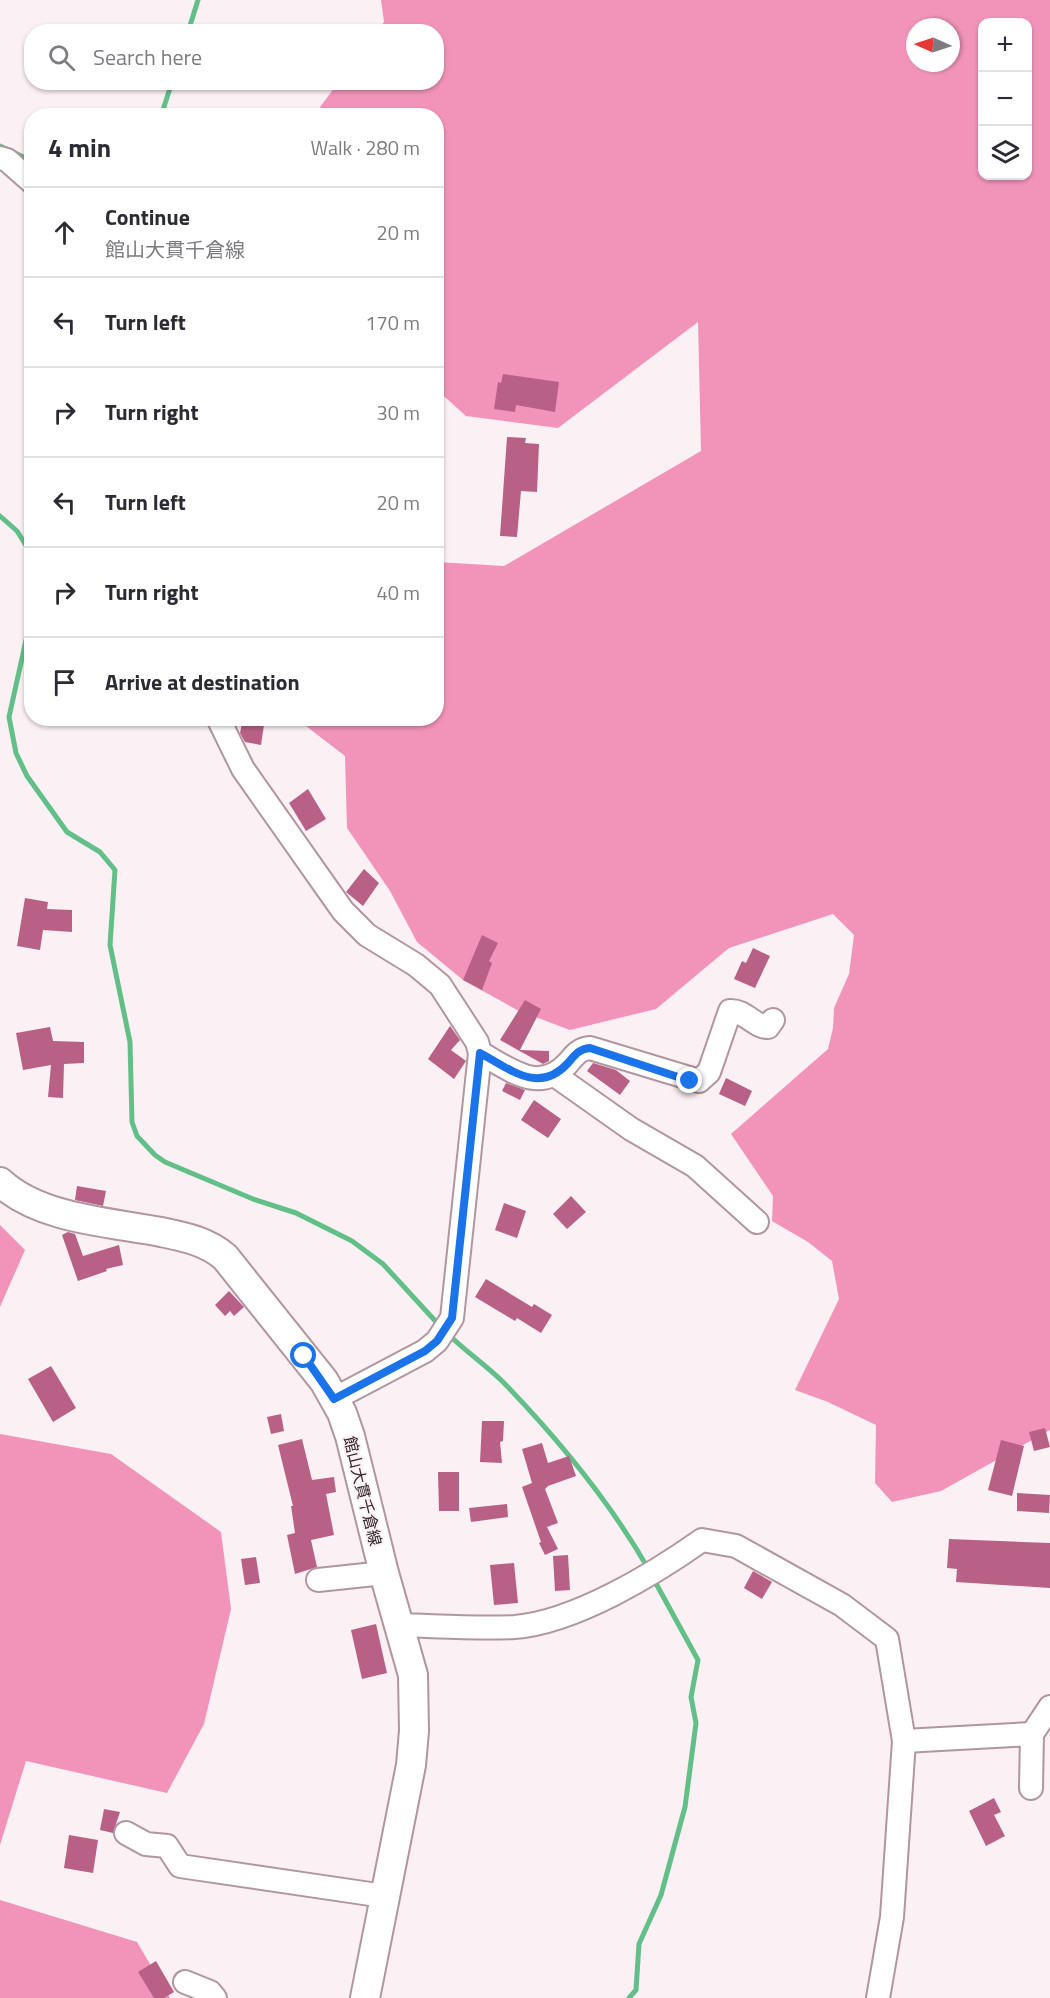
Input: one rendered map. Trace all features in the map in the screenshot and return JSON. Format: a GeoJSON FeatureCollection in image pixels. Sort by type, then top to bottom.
{"type":"FeatureCollection","features":[{"type":"Feature","properties":{"kind":"main road","name":"館山大貫千倉線"},"geometry":{"type":"LineString","coordinates":[[0,1182],[15,1196],[47,1210],[189,1238],[214,1248],[225,1257],[304,1356],[334,1399],[350,1436],[384,1573],[413,1675],[414,1731],[406,1797],[365,1998]]}},
{"type":"Feature","properties":{"kind":"street"},"geometry":{"type":"LineString","coordinates":[[0,158],[7,160],[24,175]]}},
{"type":"Feature","properties":{"kind":"street"},"geometry":{"type":"LineString","coordinates":[[222,726],[243,769],[338,905],[367,935],[416,965],[440,985],[477,1042],[480,1053],[452,1318],[437,1341],[410,1361],[334,1399]]}},
{"type":"Feature","properties":{"kind":"street"},"geometry":{"type":"LineString","coordinates":[[556,1076],[578,1051],[590,1048],[699,1082],[710,1072],[730,1011],[737,1011],[763,1027],[768,1027],[772,1020]]}},
{"type":"Feature","properties":{"kind":"street"},"geometry":{"type":"LineString","coordinates":[[480,1053],[526,1077],[556,1076],[631,1129],[695,1166],[757,1222]]}},
{"type":"Feature","properties":{"kind":"street"},"geometry":{"type":"LineString","coordinates":[[400,1625],[516,1626],[545,1622],[568,1614],[663,1567],[702,1540],[736,1546],[842,1605],[887,1639],[904,1741],[892,1917],[878,1998]]}},
{"type":"Feature","properties":{"kind":"street"},"geometry":{"type":"LineString","coordinates":[[318,1580],[384,1573]]}},
{"type":"Feature","properties":{"kind":"street"},"geometry":{"type":"LineString","coordinates":[[1031,1788],[1032,1734],[1050,1707]]}},
{"type":"Feature","properties":{"kind":"street"},"geometry":{"type":"LineString","coordinates":[[904,1741],[1032,1734]]}},
{"type":"Feature","properties":{"kind":"street"},"geometry":{"type":"LineString","coordinates":[[126,1833],[146,1844],[166,1846],[180,1866],[384,1896]]}},
{"type":"Feature","properties":{"kind":"street"},"geometry":{"type":"LineString","coordinates":[[185,1982],[210,1992],[215,1998]]}},
{"type":"Feature","properties":{"kind":"shaded area"},"geometry":{"type":"Polygon","coordinates":[[[381,0],[1050,0],[1050,1430],[941,1491],[892,1502],[875,1483],[876,1425],[828,1402],[795,1390],[839,1299],[832,1261],[808,1242],[772,1221],[773,1196],[731,1134],[828,1049],[833,1028],[834,1008],[849,974],[854,935],[833,914],[729,948],[656,1009],[570,1030],[517,1010],[463,980],[417,942],[390,891],[347,828],[345,756],[306,726],[444,726],[444,562],[504,566],[701,451],[698,322],[558,428],[466,416],[444,396],[444,108],[320,107],[333,90],[444,90],[444,24],[382,24],[381,0]]]}},
{"type":"Feature","properties":{"kind":"shaded area"},"geometry":{"type":"Polygon","coordinates":[[[0,1225],[25,1250],[0,1307],[0,1225]]]}},
{"type":"Feature","properties":{"kind":"shaded area"},"geometry":{"type":"Polygon","coordinates":[[[0,1434],[111,1454],[221,1532],[231,1609],[204,1724],[167,1793],[26,1761],[0,1845],[0,1434]]]}},
{"type":"Feature","properties":{"kind":"shaded area"},"geometry":{"type":"Polygon","coordinates":[[[0,1900],[137,1942],[170,1998],[0,1998],[0,1900]]]}},
{"type":"Feature","properties":{"kind":"building"},"geometry":{"type":"Polygon","coordinates":[[[503,374],[559,382],[555,412],[516,405],[515,412],[494,409],[498,382],[501,383],[503,374]]]}},
{"type":"Feature","properties":{"kind":"building"},"geometry":{"type":"Polygon","coordinates":[[[507,437],[526,438],[525,443],[539,444],[537,492],[521,491],[517,537],[500,536],[507,437]]]}},
{"type":"Feature","properties":{"kind":"building"},"geometry":{"type":"Polygon","coordinates":[[[241,726],[264,726],[261,745],[245,742],[240,733],[241,726]]]}},
{"type":"Feature","properties":{"kind":"building"},"geometry":{"type":"Polygon","coordinates":[[[308,789],[326,819],[306,831],[289,803],[308,789]]]}},
{"type":"Feature","properties":{"kind":"building"},"geometry":{"type":"Polygon","coordinates":[[[364,869],[379,883],[363,906],[346,892],[364,869]]]}},
{"type":"Feature","properties":{"kind":"building"},"geometry":{"type":"Polygon","coordinates":[[[25,898],[48,902],[47,909],[72,910],[72,932],[43,930],[40,950],[17,946],[25,898]]]}},
{"type":"Feature","properties":{"kind":"building"},"geometry":{"type":"Polygon","coordinates":[[[482,935],[498,943],[489,961],[492,963],[482,990],[463,980],[482,935]]]}},
{"type":"Feature","properties":{"kind":"building"},"geometry":{"type":"Polygon","coordinates":[[[753,948],[770,956],[755,988],[734,979],[742,961],[746,963],[753,948]]]}},
{"type":"Feature","properties":{"kind":"building"},"geometry":{"type":"Polygon","coordinates":[[[525,1000],[541,1009],[520,1050],[549,1051],[549,1061],[543,1064],[500,1040],[525,1000]]]}},
{"type":"Feature","properties":{"kind":"building"},"geometry":{"type":"Polygon","coordinates":[[[450,1026],[460,1040],[451,1050],[466,1061],[454,1079],[428,1059],[450,1026]]]}},
{"type":"Feature","properties":{"kind":"building"},"geometry":{"type":"Polygon","coordinates":[[[50,1027],[53,1041],[84,1042],[84,1063],[64,1064],[63,1098],[48,1097],[51,1065],[23,1070],[16,1033],[50,1027]]]}},
{"type":"Feature","properties":{"kind":"building"},"geometry":{"type":"Polygon","coordinates":[[[593,1063],[616,1070],[630,1081],[620,1095],[587,1071],[593,1063]]]}},
{"type":"Feature","properties":{"kind":"building"},"geometry":{"type":"Polygon","coordinates":[[[726,1078],[752,1091],[745,1106],[719,1094],[726,1078]]]}},
{"type":"Feature","properties":{"kind":"building"},"geometry":{"type":"Polygon","coordinates":[[[506,1083],[525,1090],[520,1100],[502,1091],[506,1083]]]}},
{"type":"Feature","properties":{"kind":"building"},"geometry":{"type":"Polygon","coordinates":[[[534,1100],[561,1119],[548,1138],[521,1120],[534,1100]]]}},
{"type":"Feature","properties":{"kind":"building"},"geometry":{"type":"Polygon","coordinates":[[[77,1186],[106,1191],[103,1206],[75,1200],[77,1186]]]}},
{"type":"Feature","properties":{"kind":"building"},"geometry":{"type":"Polygon","coordinates":[[[571,1196],[586,1212],[567,1229],[553,1214],[571,1196]]]}},
{"type":"Feature","properties":{"kind":"building"},"geometry":{"type":"Polygon","coordinates":[[[504,1203],[526,1211],[517,1238],[495,1230],[504,1203]]]}},
{"type":"Feature","properties":{"kind":"building"},"geometry":{"type":"Polygon","coordinates":[[[68,1232],[75,1234],[83,1256],[119,1245],[123,1265],[106,1269],[107,1271],[78,1281],[62,1235],[68,1232]]]}},
{"type":"Feature","properties":{"kind":"building"},"geometry":{"type":"Polygon","coordinates":[[[486,1279],[532,1307],[534,1304],[552,1315],[541,1333],[517,1318],[515,1321],[475,1297],[486,1279]]]}},
{"type":"Feature","properties":{"kind":"building"},"geometry":{"type":"Polygon","coordinates":[[[229,1291],[244,1307],[234,1316],[230,1311],[225,1316],[215,1305],[229,1291]]]}},
{"type":"Feature","properties":{"kind":"building"},"geometry":{"type":"Polygon","coordinates":[[[51,1366],[76,1408],[53,1422],[28,1379],[51,1366]]]}},
{"type":"Feature","properties":{"kind":"building"},"geometry":{"type":"Polygon","coordinates":[[[281,1414],[284,1431],[271,1434],[267,1417],[281,1414]]]}},
{"type":"Feature","properties":{"kind":"building"},"geometry":{"type":"Polygon","coordinates":[[[482,1421],[504,1421],[503,1441],[500,1442],[502,1463],[480,1462],[482,1421]]]}},
{"type":"Feature","properties":{"kind":"building"},"geometry":{"type":"Polygon","coordinates":[[[1045,1428],[1050,1447],[1034,1451],[1029,1432],[1045,1428]]]}},
{"type":"Feature","properties":{"kind":"building"},"geometry":{"type":"Polygon","coordinates":[[[302,1439],[312,1480],[334,1477],[336,1492],[326,1494],[334,1535],[311,1540],[317,1567],[295,1574],[287,1535],[295,1533],[291,1506],[293,1506],[278,1445],[302,1439]]]}},
{"type":"Feature","properties":{"kind":"building"},"geometry":{"type":"Polygon","coordinates":[[[1001,1440],[1024,1446],[1012,1496],[988,1490],[1001,1440]]]}},
{"type":"Feature","properties":{"kind":"building"},"geometry":{"type":"Polygon","coordinates":[[[542,1443],[548,1463],[569,1456],[576,1476],[545,1489],[558,1523],[547,1527],[558,1549],[545,1555],[539,1543],[541,1542],[522,1487],[532,1483],[522,1449],[542,1443]]]}},
{"type":"Feature","properties":{"kind":"building"},"geometry":{"type":"Polygon","coordinates":[[[438,1472],[459,1472],[459,1511],[439,1511],[438,1472]]]}},
{"type":"Feature","properties":{"kind":"building"},"geometry":{"type":"Polygon","coordinates":[[[1017,1493],[1050,1495],[1049,1513],[1017,1511],[1017,1493]]]}},
{"type":"Feature","properties":{"kind":"building"},"geometry":{"type":"Polygon","coordinates":[[[507,1504],[508,1517],[471,1522],[469,1508],[507,1504]]]}},
{"type":"Feature","properties":{"kind":"building"},"geometry":{"type":"Polygon","coordinates":[[[949,1539],[1050,1543],[1050,1588],[956,1582],[957,1569],[947,1568],[949,1539]]]}},
{"type":"Feature","properties":{"kind":"building"},"geometry":{"type":"Polygon","coordinates":[[[568,1555],[570,1590],[555,1591],[553,1556],[568,1555]]]}},
{"type":"Feature","properties":{"kind":"building"},"geometry":{"type":"Polygon","coordinates":[[[256,1557],[260,1583],[245,1585],[241,1559],[256,1557]]]}},
{"type":"Feature","properties":{"kind":"building"},"geometry":{"type":"Polygon","coordinates":[[[514,1563],[518,1603],[494,1605],[490,1565],[514,1563]]]}},
{"type":"Feature","properties":{"kind":"building"},"geometry":{"type":"Polygon","coordinates":[[[753,1571],[772,1582],[762,1599],[744,1588],[753,1571]]]}},
{"type":"Feature","properties":{"kind":"building"},"geometry":{"type":"Polygon","coordinates":[[[376,1624],[387,1673],[362,1679],[351,1630],[376,1624]]]}},
{"type":"Feature","properties":{"kind":"building"},"geometry":{"type":"Polygon","coordinates":[[[994,1798],[1001,1812],[994,1815],[1005,1836],[986,1846],[969,1811],[994,1798]]]}},
{"type":"Feature","properties":{"kind":"building"},"geometry":{"type":"Polygon","coordinates":[[[104,1809],[120,1812],[113,1833],[100,1830],[104,1809]]]}},
{"type":"Feature","properties":{"kind":"building"},"geometry":{"type":"Polygon","coordinates":[[[69,1835],[98,1840],[93,1873],[64,1868],[69,1835]]]}},
{"type":"Feature","properties":{"kind":"building"},"geometry":{"type":"Polygon","coordinates":[[[156,1961],[174,1992],[164,1998],[154,1998],[138,1972],[156,1961]]]}},
{"type":"Feature","properties":{"kind":"waterway"},"geometry":{"type":"LineString","coordinates":[[190,24],[198,0]]}},
{"type":"Feature","properties":{"kind":"waterway"},"geometry":{"type":"LineString","coordinates":[[164,108],[169,90]]}},
{"type":"Feature","properties":{"kind":"waterway"},"geometry":{"type":"LineString","coordinates":[[0,146],[24,157]]}},
{"type":"Feature","properties":{"kind":"waterway"},"geometry":{"type":"LineString","coordinates":[[0,516],[17,531],[24,542]]}},
{"type":"Feature","properties":{"kind":"waterway"},"geometry":{"type":"LineString","coordinates":[[24,649],[9,717],[16,753],[27,776],[67,832],[100,852],[115,870],[110,945],[130,1042],[132,1122],[137,1136],[165,1162],[253,1199],[296,1213],[352,1241],[383,1264],[439,1325]]}},
{"type":"Feature","properties":{"kind":"waterway"},"geometry":{"type":"LineString","coordinates":[[448,1334],[503,1382],[544,1426],[600,1495],[649,1570]]}},
{"type":"Feature","properties":{"kind":"waterway"},"geometry":{"type":"LineString","coordinates":[[629,1998],[636,1990],[639,1944],[661,1895],[685,1807],[696,1723],[691,1697],[698,1660],[653,1578]]}},
{"type":"Feature","properties":{"kind":"route"},"geometry":{"type":"LineString","coordinates":[[304,1356],[324,1381],[334,1399],[410,1361],[425,1351],[437,1341],[452,1318],[481,1063],[480,1053],[526,1077],[545,1078],[556,1076],[578,1051],[590,1048],[690,1081]]}}]}
